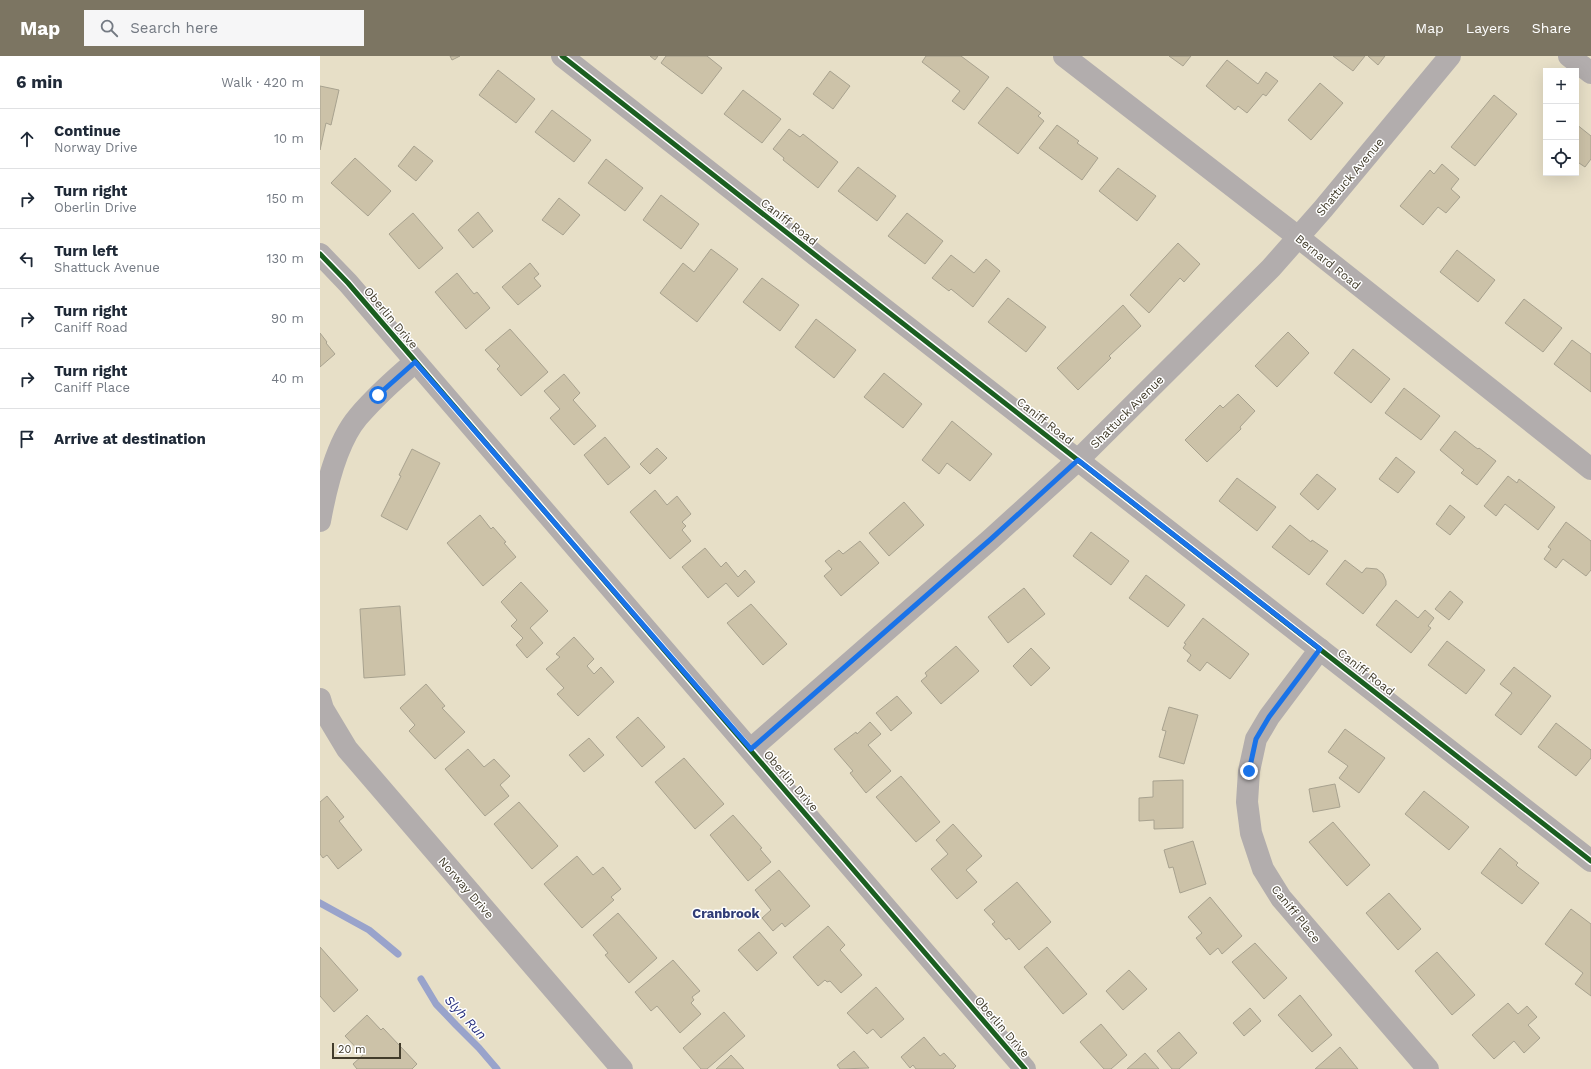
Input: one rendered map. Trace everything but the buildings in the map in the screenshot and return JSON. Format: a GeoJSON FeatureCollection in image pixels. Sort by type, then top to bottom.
{"type":"FeatureCollection","features":[{"type":"Feature","properties":{"kind":"street","name":"Caniff Road"},"geometry":{"type":"LineString","coordinates":[[562,56],[1591,861]]}},
{"type":"Feature","properties":{"kind":"street","name":"Bernard Road"},"geometry":{"type":"LineString","coordinates":[[1064,56],[1591,469]]}},
{"type":"Feature","properties":{"kind":"street","name":"Shattuck Avenue"},"geometry":{"type":"LineString","coordinates":[[751,749],[991,539],[1078,460],[1271,268],[1298,239],[1450,56]]}},
{"type":"Feature","properties":{"kind":"street"},"geometry":{"type":"LineString","coordinates":[[1569,56],[1591,73]]}},
{"type":"Feature","properties":{"kind":"street","name":"Oberlin Drive"},"geometry":{"type":"LineString","coordinates":[[320,254],[348,283],[1026,1069]]}},
{"type":"Feature","properties":{"kind":"street"},"geometry":{"type":"LineString","coordinates":[[320,521],[336,459],[357,418],[378,395],[415,362]]}},
{"type":"Feature","properties":{"kind":"street","name":"Caniff Place"},"geometry":{"type":"LineString","coordinates":[[1320,649],[1269,717],[1256,739],[1249,771],[1247,802],[1251,833],[1263,869],[1281,898],[1428,1069]]}},
{"type":"Feature","properties":{"kind":"street","name":"Norway Drive"},"geometry":{"type":"LineString","coordinates":[[320,699],[323,709],[347,750],[622,1069]]}},
{"type":"Feature","properties":{"kind":"waterway","name":"Slyh Run"},"geometry":{"type":"LineString","coordinates":[[320,903],[369,930],[398,954]]}},
{"type":"Feature","properties":{"kind":"waterway","name":"Slyh Run"},"geometry":{"type":"LineString","coordinates":[[421,979],[436,1004],[479,1048],[497,1069]]}},
{"type":"Feature","properties":{"kind":"cycle path"},"geometry":{"type":"LineString","coordinates":[[562,56],[1591,861]]}},
{"type":"Feature","properties":{"kind":"cycle path"},"geometry":{"type":"LineString","coordinates":[[320,254],[348,283],[1025,1069]]}},
{"type":"Feature","properties":{"kind":"district","name":"Cranbrook"},"geometry":{"type":"Point","coordinates":[726,913]}},
{"type":"Feature","properties":{"kind":"route"},"geometry":{"type":"LineString","coordinates":[[378,395],[415,362],[751,749],[991,539],[1078,460],[1320,649],[1269,717],[1256,739],[1249,771]]}}]}
